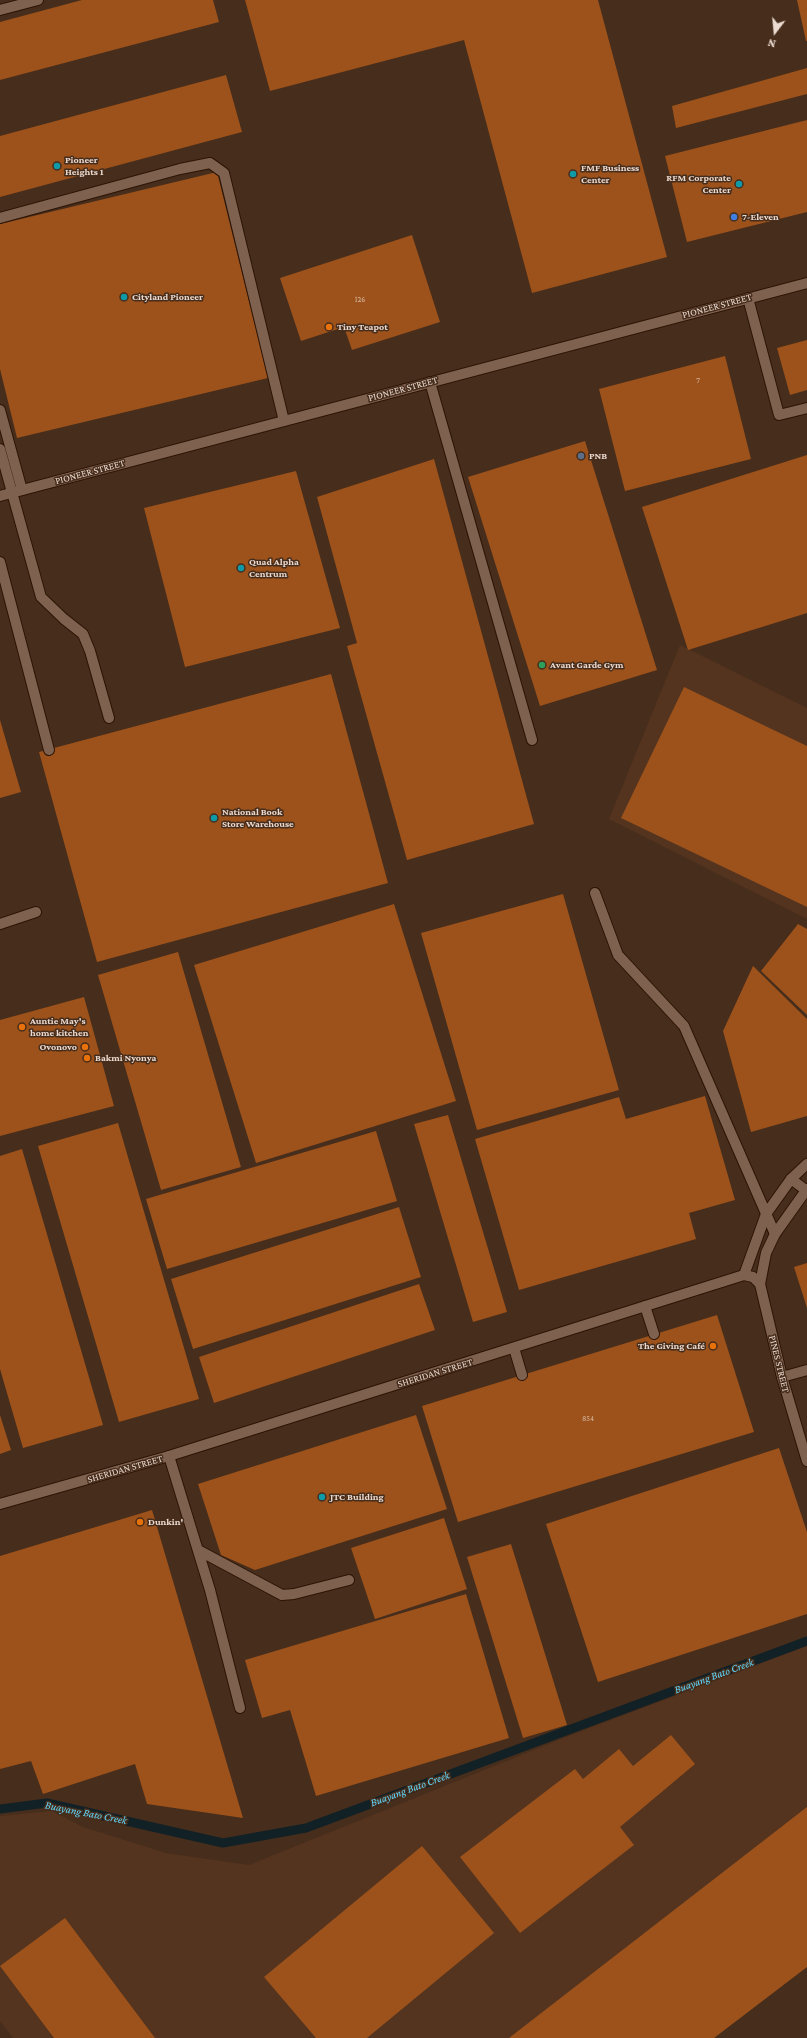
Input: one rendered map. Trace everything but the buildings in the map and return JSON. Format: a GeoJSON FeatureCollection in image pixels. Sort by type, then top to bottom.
{"type":"FeatureCollection","features":[{"type":"Feature","properties":{"kind":"main road"},"geometry":{"type":"LineString","coordinates":[[0,10],[38,0]]}},
{"type":"Feature","properties":{"kind":"main road"},"geometry":{"type":"LineString","coordinates":[[0,218],[180,169],[210,163],[224,173],[284,421]]}},
{"type":"Feature","properties":{"kind":"main road","name":"PIONEER STREET"},"geometry":{"type":"LineString","coordinates":[[0,496],[807,283]]}},
{"type":"Feature","properties":{"kind":"main road"},"geometry":{"type":"LineString","coordinates":[[748,298],[779,416],[807,408]]}},
{"type":"Feature","properties":{"kind":"main road"},"geometry":{"type":"LineString","coordinates":[[430,382],[532,740]]}},
{"type":"Feature","properties":{"kind":"main road"},"geometry":{"type":"LineString","coordinates":[[0,410],[41,597],[64,619],[83,634],[90,651],[109,718]]}},
{"type":"Feature","properties":{"kind":"main road"},"geometry":{"type":"LineString","coordinates":[[0,449],[18,491]]}},
{"type":"Feature","properties":{"kind":"main road"},"geometry":{"type":"LineString","coordinates":[[0,562],[49,750]]}},
{"type":"Feature","properties":{"kind":"main road"},"geometry":{"type":"LineString","coordinates":[[595,893],[618,954],[684,1026],[775,1234]]}},
{"type":"Feature","properties":{"kind":"main road"},"geometry":{"type":"LineString","coordinates":[[0,924],[36,912]]}},
{"type":"Feature","properties":{"kind":"main road"},"geometry":{"type":"LineString","coordinates":[[760,1284],[752,1277],[744,1275],[766,1214],[791,1179],[807,1164]]}},
{"type":"Feature","properties":{"kind":"main road"},"geometry":{"type":"LineString","coordinates":[[760,1284],[766,1253],[775,1234],[806,1190],[791,1179]]}},
{"type":"Feature","properties":{"kind":"main road","name":"SHERIDAN STREET"},"geometry":{"type":"LineString","coordinates":[[0,1504],[169,1456],[744,1275]]}},
{"type":"Feature","properties":{"kind":"main road","name":"PINES STREET"},"geometry":{"type":"LineString","coordinates":[[760,1284],[782,1377],[806,1456]]}},
{"type":"Feature","properties":{"kind":"main road"},"geometry":{"type":"LineString","coordinates":[[645,1306],[654,1334]]}},
{"type":"Feature","properties":{"kind":"main road"},"geometry":{"type":"LineString","coordinates":[[514,1348],[522,1375]]}},
{"type":"Feature","properties":{"kind":"main road"},"geometry":{"type":"LineString","coordinates":[[782,1377],[807,1370]]}},
{"type":"Feature","properties":{"kind":"main road"},"geometry":{"type":"LineString","coordinates":[[169,1456],[210,1590],[240,1708]]}},
{"type":"Feature","properties":{"kind":"main road"},"geometry":{"type":"LineString","coordinates":[[198,1550],[282,1595],[294,1594],[349,1580]]}},
{"type":"Feature","properties":{"kind":"shaded area"},"geometry":{"type":"Polygon","coordinates":[[[680,645],[807,708],[807,919],[609,819],[680,645]]]}},
{"type":"Feature","properties":{"kind":"shaded area"},"geometry":{"type":"Polygon","coordinates":[[[807,1646],[807,1967],[714,2038],[13,2038],[0,2021],[0,1816],[52,1811],[83,1827],[166,1853],[249,1865],[571,1735],[807,1646]]]}},
{"type":"Feature","properties":{"kind":"waterway","name":"Buayang Bato Creek"},"geometry":{"type":"LineString","coordinates":[[0,1809],[47,1803],[223,1843],[306,1828],[807,1641]]}},
{"type":"Feature","properties":{"kind":"place","name":"Pioneer Heights 1"},"geometry":{"type":"Point","coordinates":[57,166]}},
{"type":"Feature","properties":{"kind":"place","name":"FMF Business Center"},"geometry":{"type":"Point","coordinates":[573,174]}},
{"type":"Feature","properties":{"kind":"place","name":"RFM Corporate Center"},"geometry":{"type":"Point","coordinates":[739,184]}},
{"type":"Feature","properties":{"kind":"place","name":"7-Eleven"},"geometry":{"type":"Point","coordinates":[734,217]}},
{"type":"Feature","properties":{"kind":"place","name":"Cityland Pioneer"},"geometry":{"type":"Point","coordinates":[124,297]}},
{"type":"Feature","properties":{"kind":"place","name":"Tiny Teapot"},"geometry":{"type":"Point","coordinates":[329,327]}},
{"type":"Feature","properties":{"kind":"place","name":"PNB"},"geometry":{"type":"Point","coordinates":[581,456]}},
{"type":"Feature","properties":{"kind":"place","name":"Quad Alpha Centrum"},"geometry":{"type":"Point","coordinates":[241,568]}},
{"type":"Feature","properties":{"kind":"place","name":"Avant Garde Gym"},"geometry":{"type":"Point","coordinates":[542,665]}},
{"type":"Feature","properties":{"kind":"place","name":"National Book Store Warehouse"},"geometry":{"type":"Point","coordinates":[214,818]}},
{"type":"Feature","properties":{"kind":"place","name":"Auntie May's home kitchen"},"geometry":{"type":"Point","coordinates":[22,1027]}},
{"type":"Feature","properties":{"kind":"place","name":"Ovonovo"},"geometry":{"type":"Point","coordinates":[85,1047]}},
{"type":"Feature","properties":{"kind":"place","name":"Bakmi Nyonya"},"geometry":{"type":"Point","coordinates":[87,1058]}},
{"type":"Feature","properties":{"kind":"place","name":"The Giving Café"},"geometry":{"type":"Point","coordinates":[713,1346]}},
{"type":"Feature","properties":{"kind":"place","name":"JTC Building"},"geometry":{"type":"Point","coordinates":[322,1497]}},
{"type":"Feature","properties":{"kind":"place","name":"Dunkin'"},"geometry":{"type":"Point","coordinates":[140,1522]}}]}
